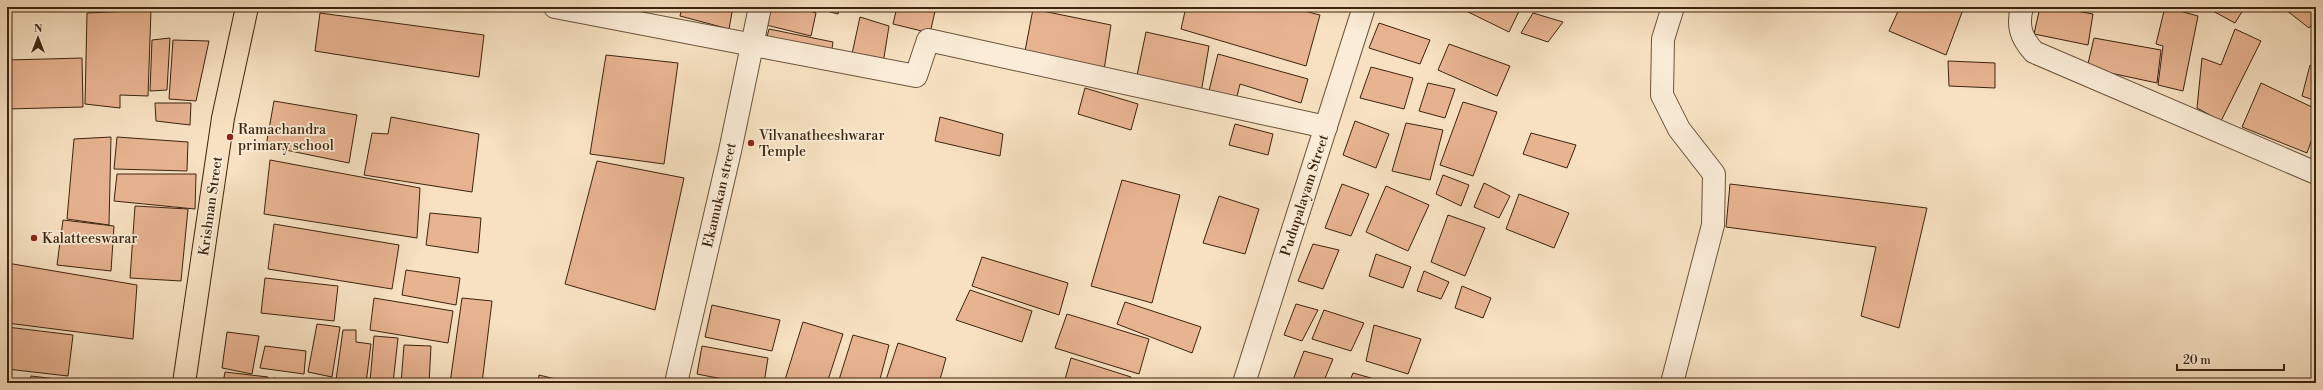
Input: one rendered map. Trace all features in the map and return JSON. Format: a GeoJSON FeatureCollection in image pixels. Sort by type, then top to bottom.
{"type":"FeatureCollection","features":[{"type":"Feature","properties":{"kind":"main road","name":"Krishnan Street"},"geometry":{"type":"LineString","coordinates":[[184,383],[223,118],[247,7]]}},
{"type":"Feature","properties":{"kind":"street"},"geometry":{"type":"LineString","coordinates":[[555,7],[751,43],[916,76],[928,40],[1326,127]]}},
{"type":"Feature","properties":{"kind":"street","name":"Ekamukan street"},"geometry":{"type":"LineString","coordinates":[[676,383],[730,151],[751,43],[760,7]]}},
{"type":"Feature","properties":{"kind":"street","name":"Pudupalayam Street"},"geometry":{"type":"LineString","coordinates":[[1244,383],[1364,7]]}},
{"type":"Feature","properties":{"kind":"street"},"geometry":{"type":"LineString","coordinates":[[1672,383],[1713,225],[1714,174],[1679,129],[1662,95],[1663,39],[1673,7]]}},
{"type":"Feature","properties":{"kind":"street"},"geometry":{"type":"LineString","coordinates":[[2022,7],[2019,26],[2024,41],[2034,52],[2316,172]]}},
{"type":"Feature","properties":{"kind":"building"},"geometry":{"type":"Polygon","coordinates":[[[682,7],[733,7],[729,29],[680,16],[682,7]]]}},
{"type":"Feature","properties":{"kind":"building"},"geometry":{"type":"Polygon","coordinates":[[[766,7],[798,7],[816,13],[811,36],[762,24],[766,7]]]}},
{"type":"Feature","properties":{"kind":"building"},"geometry":{"type":"Polygon","coordinates":[[[811,7],[840,7],[838,14],[811,7]]]}},
{"type":"Feature","properties":{"kind":"building"},"geometry":{"type":"Polygon","coordinates":[[[897,7],[936,7],[930,33],[893,24],[897,7]]]}},
{"type":"Feature","properties":{"kind":"building"},"geometry":{"type":"Polygon","coordinates":[[[1186,7],[1289,7],[1320,15],[1306,66],[1181,29],[1186,7]]]}},
{"type":"Feature","properties":{"kind":"building"},"geometry":{"type":"Polygon","coordinates":[[[1433,7],[1442,7],[1441,10],[1433,7]]]}},
{"type":"Feature","properties":{"kind":"building"},"geometry":{"type":"Polygon","coordinates":[[[1458,7],[1521,7],[1509,32],[1458,7]]]}},
{"type":"Feature","properties":{"kind":"building"},"geometry":{"type":"Polygon","coordinates":[[[1552,7],[1562,7],[1561,10],[1552,7]]]}},
{"type":"Feature","properties":{"kind":"building"},"geometry":{"type":"Polygon","coordinates":[[[1900,7],[1931,7],[1937,9],[1938,7],[1964,7],[1946,55],[1889,31],[1900,7]]]}},
{"type":"Feature","properties":{"kind":"building"},"geometry":{"type":"Polygon","coordinates":[[[2040,7],[2055,7],[2093,14],[2088,45],[2034,34],[2040,7]]]}},
{"type":"Feature","properties":{"kind":"building"},"geometry":{"type":"Polygon","coordinates":[[[2165,7],[2198,16],[2183,91],[2158,85],[2163,46],[2156,44],[2165,7]]]}},
{"type":"Feature","properties":{"kind":"building"},"geometry":{"type":"Polygon","coordinates":[[[2213,7],[2245,7],[2235,23],[2211,10],[2213,7]]]}},
{"type":"Feature","properties":{"kind":"building"},"geometry":{"type":"Polygon","coordinates":[[[2270,7],[2280,7],[2277,12],[2270,7]]]}},
{"type":"Feature","properties":{"kind":"building"},"geometry":{"type":"Polygon","coordinates":[[[2288,7],[2316,7],[2316,18],[2309,28],[2286,10],[2288,7]]]}},
{"type":"Feature","properties":{"kind":"building"},"geometry":{"type":"Polygon","coordinates":[[[1033,9],[1111,25],[1104,70],[1025,51],[1033,9]]]}},
{"type":"Feature","properties":{"kind":"building"},"geometry":{"type":"Polygon","coordinates":[[[151,10],[148,96],[120,95],[120,108],[85,104],[87,13],[151,10]]]}},
{"type":"Feature","properties":{"kind":"building"},"geometry":{"type":"Polygon","coordinates":[[[320,13],[484,35],[479,77],[315,51],[320,13]]]}},
{"type":"Feature","properties":{"kind":"building"},"geometry":{"type":"Polygon","coordinates":[[[1533,13],[1563,22],[1548,42],[1521,33],[1533,13]]]}},
{"type":"Feature","properties":{"kind":"building"},"geometry":{"type":"Polygon","coordinates":[[[860,17],[889,26],[882,70],[850,63],[860,17]]]}},
{"type":"Feature","properties":{"kind":"building"},"geometry":{"type":"Polygon","coordinates":[[[1379,23],[1430,40],[1420,64],[1369,48],[1379,23]]]}},
{"type":"Feature","properties":{"kind":"building"},"geometry":{"type":"Polygon","coordinates":[[[769,29],[833,42],[829,67],[763,52],[769,29]]]}},
{"type":"Feature","properties":{"kind":"building"},"geometry":{"type":"Polygon","coordinates":[[[2235,29],[2261,41],[2221,121],[2197,108],[2202,58],[2221,65],[2235,29]]]}},
{"type":"Feature","properties":{"kind":"building"},"geometry":{"type":"Polygon","coordinates":[[[1146,32],[1209,46],[1201,93],[1136,80],[1146,32]]]}},
{"type":"Feature","properties":{"kind":"building"},"geometry":{"type":"Polygon","coordinates":[[[170,38],[167,90],[150,91],[152,40],[170,38]]]}},
{"type":"Feature","properties":{"kind":"building"},"geometry":{"type":"Polygon","coordinates":[[[2094,38],[2161,50],[2157,83],[2087,68],[2094,38]]]}},
{"type":"Feature","properties":{"kind":"building"},"geometry":{"type":"Polygon","coordinates":[[[173,40],[209,41],[196,101],[169,99],[173,40]]]}},
{"type":"Feature","properties":{"kind":"building"},"geometry":{"type":"Polygon","coordinates":[[[1449,44],[1510,66],[1497,96],[1438,70],[1449,44]]]}},
{"type":"Feature","properties":{"kind":"building"},"geometry":{"type":"Polygon","coordinates":[[[1218,54],[1308,79],[1301,103],[1240,84],[1234,109],[1206,103],[1218,54]]]}},
{"type":"Feature","properties":{"kind":"building"},"geometry":{"type":"Polygon","coordinates":[[[606,55],[678,63],[664,164],[590,154],[606,55]]]}},
{"type":"Feature","properties":{"kind":"building"},"geometry":{"type":"Polygon","coordinates":[[[82,58],[83,107],[7,109],[8,60],[82,58]]]}},
{"type":"Feature","properties":{"kind":"building"},"geometry":{"type":"Polygon","coordinates":[[[1948,61],[1995,63],[1995,88],[1949,86],[1948,61]]]}},
{"type":"Feature","properties":{"kind":"building"},"geometry":{"type":"Polygon","coordinates":[[[2310,65],[2316,67],[2316,101],[2302,96],[2310,65]]]}},
{"type":"Feature","properties":{"kind":"building"},"geometry":{"type":"Polygon","coordinates":[[[1371,67],[1413,78],[1404,109],[1360,98],[1371,67]]]}},
{"type":"Feature","properties":{"kind":"building"},"geometry":{"type":"Polygon","coordinates":[[[1428,83],[1455,89],[1445,118],[1419,111],[1428,83]]]}},
{"type":"Feature","properties":{"kind":"building"},"geometry":{"type":"Polygon","coordinates":[[[2261,83],[2316,109],[2316,127],[2307,153],[2242,127],[2261,83]]]}},
{"type":"Feature","properties":{"kind":"building"},"geometry":{"type":"Polygon","coordinates":[[[1085,88],[1138,104],[1131,130],[1078,114],[1085,88]]]}},
{"type":"Feature","properties":{"kind":"building"},"geometry":{"type":"Polygon","coordinates":[[[274,101],[357,115],[349,163],[266,146],[274,101]]]}},
{"type":"Feature","properties":{"kind":"building"},"geometry":{"type":"Polygon","coordinates":[[[1463,102],[1497,112],[1473,176],[1440,165],[1463,102]]]}},
{"type":"Feature","properties":{"kind":"building"},"geometry":{"type":"Polygon","coordinates":[[[155,103],[191,103],[190,125],[156,121],[155,103]]]}},
{"type":"Feature","properties":{"kind":"building"},"geometry":{"type":"Polygon","coordinates":[[[391,117],[479,134],[472,192],[364,175],[372,133],[388,134],[391,117]]]}},
{"type":"Feature","properties":{"kind":"building"},"geometry":{"type":"Polygon","coordinates":[[[940,117],[1003,134],[1000,156],[935,141],[940,117]]]}},
{"type":"Feature","properties":{"kind":"building"},"geometry":{"type":"Polygon","coordinates":[[[1355,121],[1389,134],[1376,168],[1343,155],[1355,121]]]}},
{"type":"Feature","properties":{"kind":"building"},"geometry":{"type":"Polygon","coordinates":[[[1406,123],[1443,130],[1430,180],[1392,171],[1406,123]]]}},
{"type":"Feature","properties":{"kind":"building"},"geometry":{"type":"Polygon","coordinates":[[[1235,124],[1273,134],[1268,155],[1229,145],[1235,124]]]}},
{"type":"Feature","properties":{"kind":"building"},"geometry":{"type":"Polygon","coordinates":[[[1531,133],[1576,145],[1567,168],[1523,154],[1531,133]]]}},
{"type":"Feature","properties":{"kind":"building"},"geometry":{"type":"Polygon","coordinates":[[[111,137],[109,225],[67,219],[74,139],[111,137]]]}},
{"type":"Feature","properties":{"kind":"building"},"geometry":{"type":"Polygon","coordinates":[[[117,137],[188,142],[187,171],[114,169],[117,137]]]}},
{"type":"Feature","properties":{"kind":"building"},"geometry":{"type":"Polygon","coordinates":[[[2316,145],[2316,158],[2312,157],[2316,145]]]}},
{"type":"Feature","properties":{"kind":"building"},"geometry":{"type":"Polygon","coordinates":[[[270,160],[420,188],[417,238],[264,214],[270,160]]]}},
{"type":"Feature","properties":{"kind":"building"},"geometry":{"type":"Polygon","coordinates":[[[597,161],[684,178],[655,310],[565,284],[597,161]]]}},
{"type":"Feature","properties":{"kind":"building"},"geometry":{"type":"Polygon","coordinates":[[[7,166],[11,166],[7,222],[7,166]]]}},
{"type":"Feature","properties":{"kind":"building"},"geometry":{"type":"Polygon","coordinates":[[[117,174],[196,174],[195,209],[114,201],[117,174]]]}},
{"type":"Feature","properties":{"kind":"building"},"geometry":{"type":"Polygon","coordinates":[[[1443,175],[1469,185],[1461,206],[1436,194],[1443,175]]]}},
{"type":"Feature","properties":{"kind":"building"},"geometry":{"type":"Polygon","coordinates":[[[1122,180],[1180,195],[1152,303],[1091,286],[1122,180]]]}},
{"type":"Feature","properties":{"kind":"building"},"geometry":{"type":"Polygon","coordinates":[[[1484,183],[1510,196],[1499,218],[1474,207],[1484,183]]]}},
{"type":"Feature","properties":{"kind":"building"},"geometry":{"type":"Polygon","coordinates":[[[1342,184],[1369,194],[1351,236],[1325,228],[1342,184]]]}},
{"type":"Feature","properties":{"kind":"building"},"geometry":{"type":"Polygon","coordinates":[[[1730,184],[1927,208],[1899,328],[1861,316],[1876,247],[1726,227],[1730,184]]]}},
{"type":"Feature","properties":{"kind":"building"},"geometry":{"type":"Polygon","coordinates":[[[1386,186],[1429,205],[1408,251],[1366,232],[1386,186]]]}},
{"type":"Feature","properties":{"kind":"building"},"geometry":{"type":"Polygon","coordinates":[[[1519,194],[1569,213],[1554,248],[1506,229],[1519,194]]]}},
{"type":"Feature","properties":{"kind":"building"},"geometry":{"type":"Polygon","coordinates":[[[1219,196],[1259,209],[1245,254],[1203,243],[1219,196]]]}},
{"type":"Feature","properties":{"kind":"building"},"geometry":{"type":"Polygon","coordinates":[[[135,206],[188,209],[181,281],[130,278],[135,206]]]}},
{"type":"Feature","properties":{"kind":"building"},"geometry":{"type":"Polygon","coordinates":[[[430,213],[481,218],[478,253],[426,245],[430,213]]]}},
{"type":"Feature","properties":{"kind":"building"},"geometry":{"type":"Polygon","coordinates":[[[1448,215],[1485,228],[1465,276],[1431,262],[1448,215]]]}},
{"type":"Feature","properties":{"kind":"building"},"geometry":{"type":"Polygon","coordinates":[[[63,220],[114,226],[111,271],[57,265],[63,220]]]}},
{"type":"Feature","properties":{"kind":"building"},"geometry":{"type":"Polygon","coordinates":[[[274,224],[399,245],[392,289],[268,269],[274,224]]]}},
{"type":"Feature","properties":{"kind":"building"},"geometry":{"type":"Polygon","coordinates":[[[1313,244],[1339,250],[1323,289],[1298,281],[1313,244]]]}},
{"type":"Feature","properties":{"kind":"building"},"geometry":{"type":"Polygon","coordinates":[[[1376,254],[1411,267],[1403,288],[1369,276],[1376,254]]]}},
{"type":"Feature","properties":{"kind":"building"},"geometry":{"type":"Polygon","coordinates":[[[982,257],[1068,283],[1059,315],[972,286],[982,257]]]}},
{"type":"Feature","properties":{"kind":"building"},"geometry":{"type":"Polygon","coordinates":[[[7,263],[137,285],[133,339],[7,323],[7,263]]]}},
{"type":"Feature","properties":{"kind":"building"},"geometry":{"type":"Polygon","coordinates":[[[406,270],[460,278],[456,305],[402,295],[406,270]]]}},
{"type":"Feature","properties":{"kind":"building"},"geometry":{"type":"Polygon","coordinates":[[[1424,271],[1449,282],[1441,299],[1417,291],[1424,271]]]}},
{"type":"Feature","properties":{"kind":"building"},"geometry":{"type":"Polygon","coordinates":[[[265,278],[338,286],[334,321],[261,313],[265,278]]]}},
{"type":"Feature","properties":{"kind":"building"},"geometry":{"type":"Polygon","coordinates":[[[1462,286],[1491,298],[1483,318],[1455,308],[1462,286]]]}},
{"type":"Feature","properties":{"kind":"building"},"geometry":{"type":"Polygon","coordinates":[[[970,290],[1032,311],[1022,342],[956,320],[970,290]]]}},
{"type":"Feature","properties":{"kind":"building"},"geometry":{"type":"Polygon","coordinates":[[[374,298],[453,311],[448,343],[370,330],[374,298]]]}},
{"type":"Feature","properties":{"kind":"building"},"geometry":{"type":"Polygon","coordinates":[[[462,298],[492,301],[482,383],[450,383],[462,298]]]}},
{"type":"Feature","properties":{"kind":"building"},"geometry":{"type":"Polygon","coordinates":[[[1125,302],[1201,327],[1192,353],[1117,324],[1125,302]]]}},
{"type":"Feature","properties":{"kind":"building"},"geometry":{"type":"Polygon","coordinates":[[[1296,304],[1318,310],[1302,341],[1284,335],[1296,304]]]}},
{"type":"Feature","properties":{"kind":"building"},"geometry":{"type":"Polygon","coordinates":[[[712,305],[780,320],[772,351],[705,337],[712,305]]]}},
{"type":"Feature","properties":{"kind":"building"},"geometry":{"type":"Polygon","coordinates":[[[1324,310],[1364,323],[1351,351],[1312,339],[1324,310]]]}},
{"type":"Feature","properties":{"kind":"building"},"geometry":{"type":"Polygon","coordinates":[[[1067,314],[1149,339],[1139,374],[1055,348],[1067,314]]]}},
{"type":"Feature","properties":{"kind":"building"},"geometry":{"type":"Polygon","coordinates":[[[803,322],[843,334],[827,383],[784,383],[803,322]]]}},
{"type":"Feature","properties":{"kind":"building"},"geometry":{"type":"Polygon","coordinates":[[[317,324],[340,327],[332,377],[308,372],[317,324]]]}},
{"type":"Feature","properties":{"kind":"building"},"geometry":{"type":"Polygon","coordinates":[[[1374,325],[1421,339],[1408,374],[1366,361],[1374,325]]]}},
{"type":"Feature","properties":{"kind":"building"},"geometry":{"type":"Polygon","coordinates":[[[7,327],[73,335],[68,376],[7,369],[7,327]]]}},
{"type":"Feature","properties":{"kind":"building"},"geometry":{"type":"Polygon","coordinates":[[[343,330],[356,330],[356,342],[371,344],[366,383],[336,380],[343,330]]]}},
{"type":"Feature","properties":{"kind":"building"},"geometry":{"type":"Polygon","coordinates":[[[227,332],[259,336],[252,374],[222,368],[227,332]]]}},
{"type":"Feature","properties":{"kind":"building"},"geometry":{"type":"Polygon","coordinates":[[[853,335],[889,345],[879,383],[838,383],[853,335]]]}},
{"type":"Feature","properties":{"kind":"building"},"geometry":{"type":"Polygon","coordinates":[[[374,336],[398,338],[393,383],[370,382],[374,336]]]}},
{"type":"Feature","properties":{"kind":"building"},"geometry":{"type":"Polygon","coordinates":[[[898,343],[946,358],[939,383],[885,383],[898,343]]]}},
{"type":"Feature","properties":{"kind":"building"},"geometry":{"type":"Polygon","coordinates":[[[404,345],[431,346],[429,383],[401,383],[404,345]]]}},
{"type":"Feature","properties":{"kind":"building"},"geometry":{"type":"Polygon","coordinates":[[[265,346],[306,351],[304,374],[260,368],[265,346]]]}},
{"type":"Feature","properties":{"kind":"building"},"geometry":{"type":"Polygon","coordinates":[[[702,346],[768,358],[764,383],[743,383],[697,374],[702,346]]]}},
{"type":"Feature","properties":{"kind":"building"},"geometry":{"type":"Polygon","coordinates":[[[1304,351],[1333,359],[1323,383],[1303,383],[1293,380],[1304,351]]]}},
{"type":"Feature","properties":{"kind":"building"},"geometry":{"type":"Polygon","coordinates":[[[1071,358],[1131,377],[1129,383],[1064,383],[1071,358]]]}},
{"type":"Feature","properties":{"kind":"building"},"geometry":{"type":"Polygon","coordinates":[[[225,372],[268,377],[268,383],[223,383],[225,372]]]}},
{"type":"Feature","properties":{"kind":"building"},"geometry":{"type":"Polygon","coordinates":[[[1353,373],[1389,383],[1349,383],[1353,373]]]}},
{"type":"Feature","properties":{"kind":"building"},"geometry":{"type":"Polygon","coordinates":[[[539,375],[572,383],[538,383],[539,375]]]}},
{"type":"Feature","properties":{"kind":"building"},"geometry":{"type":"Polygon","coordinates":[[[31,376],[90,383],[29,383],[31,376]]]}},
{"type":"Feature","properties":{"kind":"building"},"geometry":{"type":"Polygon","coordinates":[[[273,378],[318,383],[272,383],[273,378]]]}},
{"type":"Feature","properties":{"kind":"place","name":"Ramachandra primary school"},"geometry":{"type":"Point","coordinates":[230,137]}},
{"type":"Feature","properties":{"kind":"place","name":"Vilvanatheeshwarar Temple"},"geometry":{"type":"Point","coordinates":[751,143]}},
{"type":"Feature","properties":{"kind":"place","name":"Kalatteeswarar"},"geometry":{"type":"Point","coordinates":[34,238]}}]}
